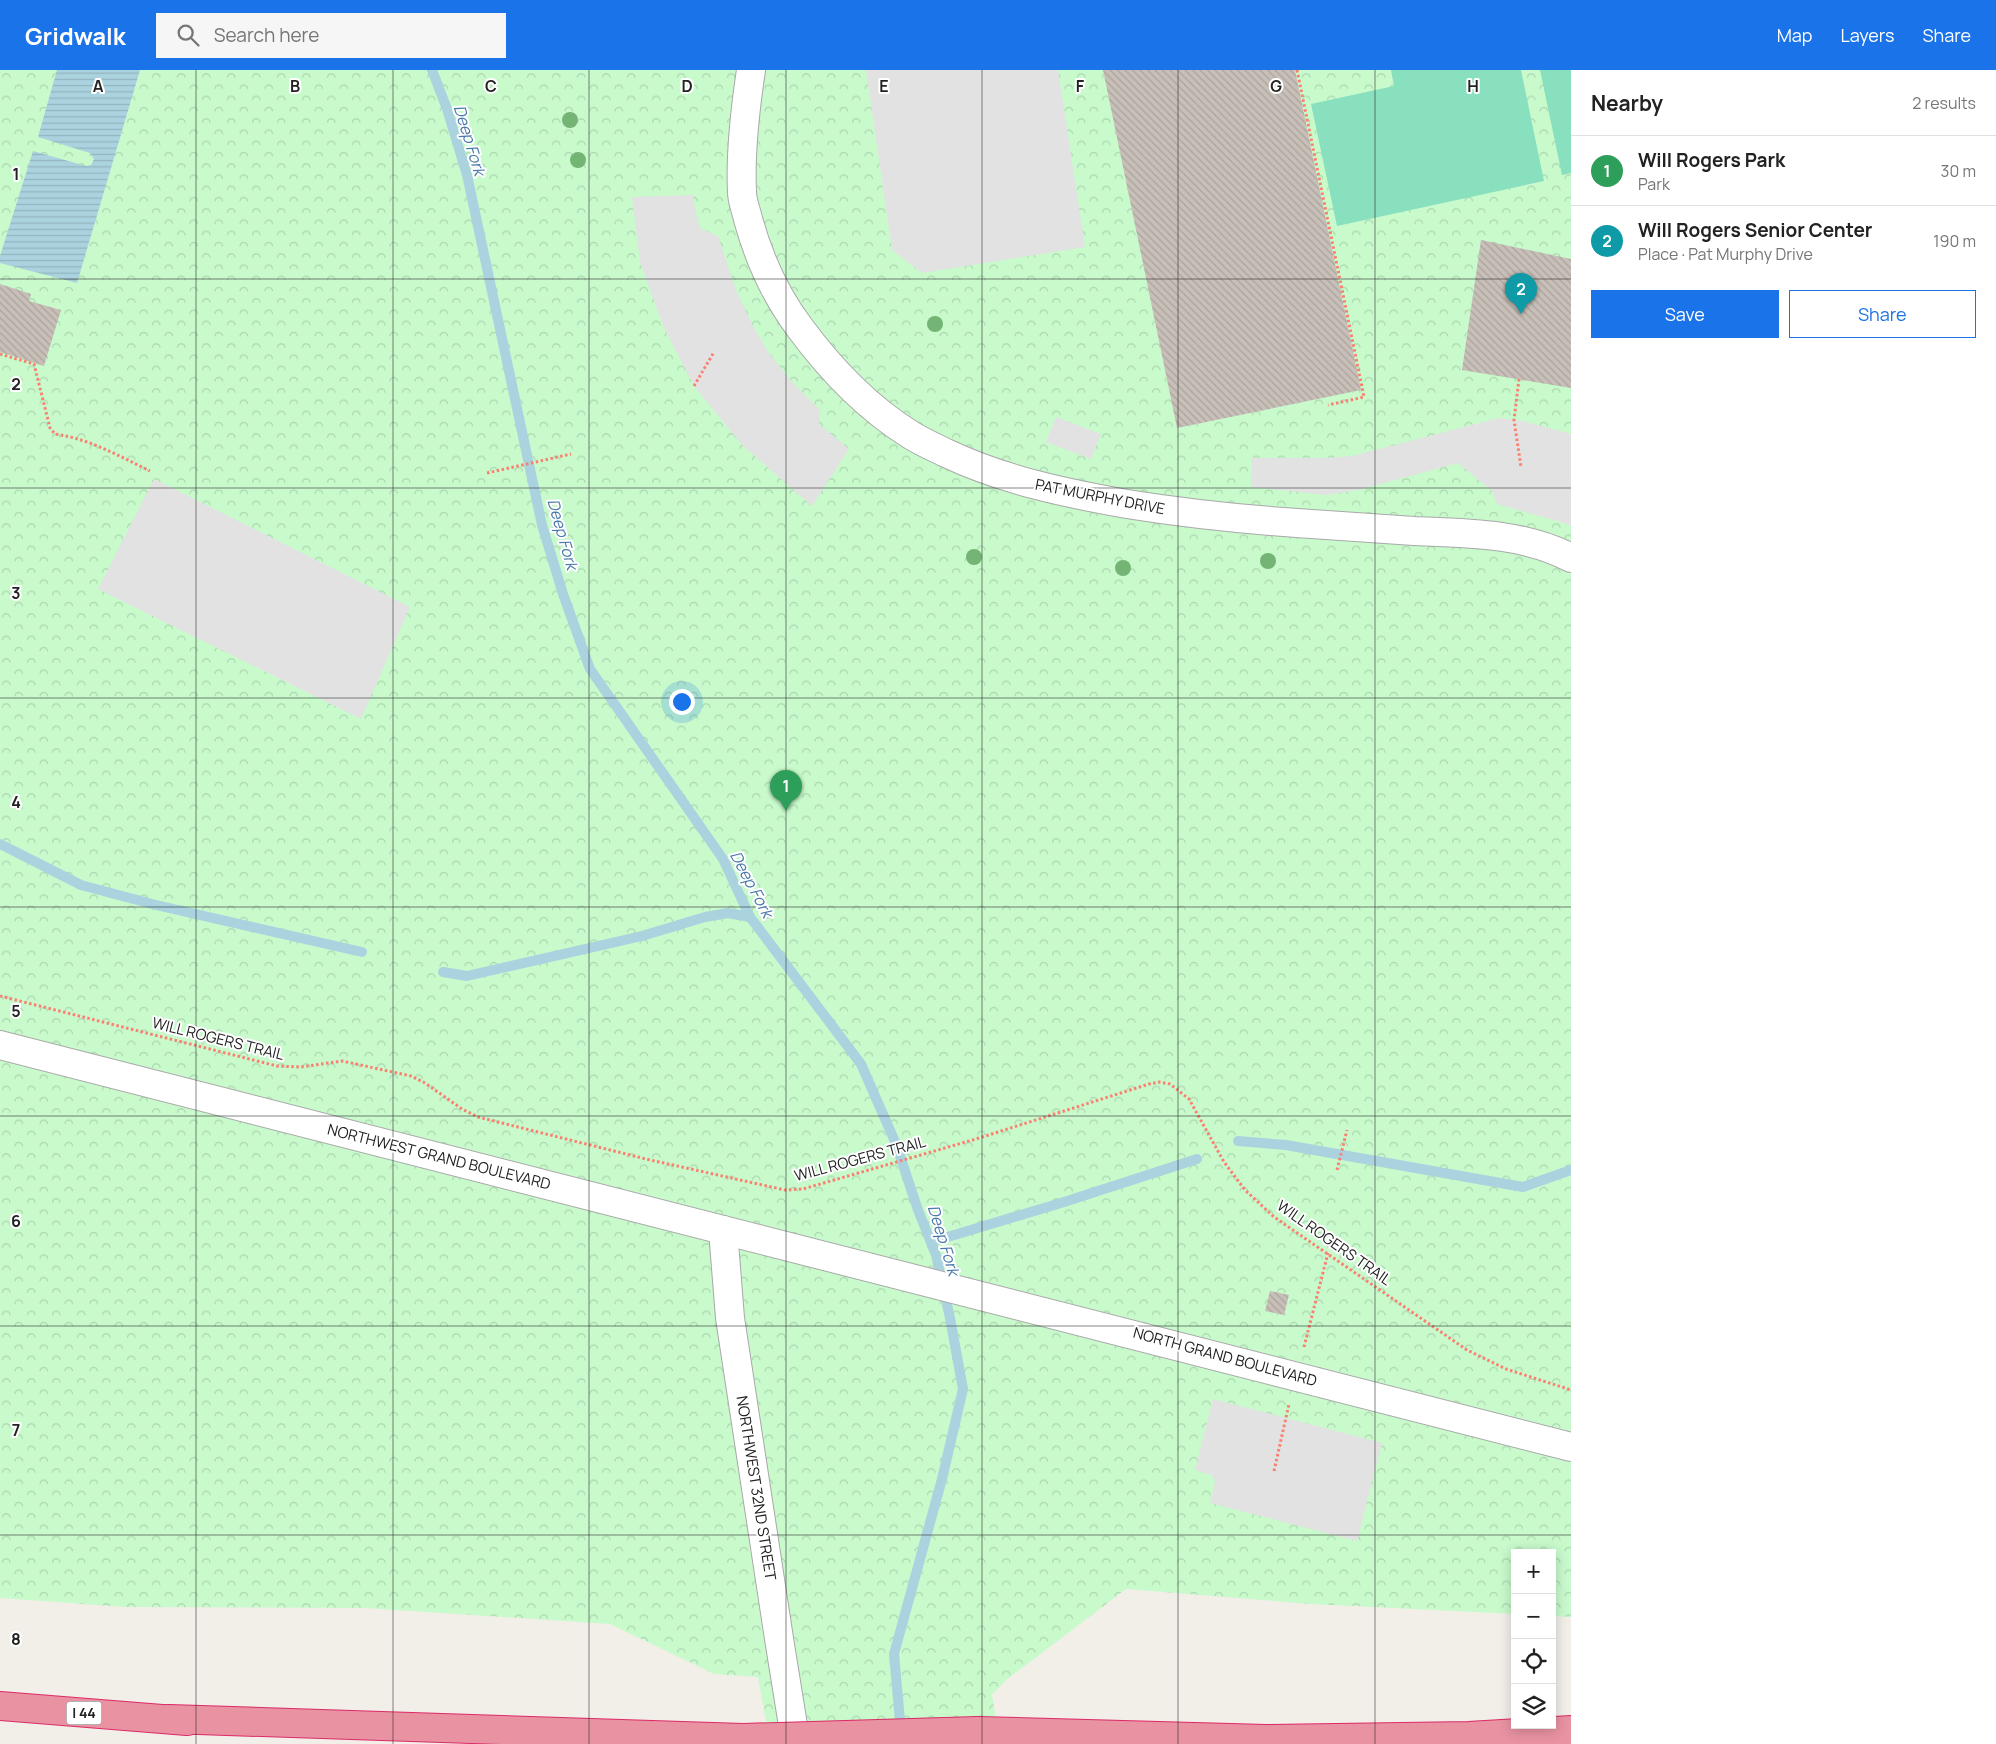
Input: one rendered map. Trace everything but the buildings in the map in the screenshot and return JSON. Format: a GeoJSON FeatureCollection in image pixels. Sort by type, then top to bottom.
{"type":"FeatureCollection","features":[{"type":"Feature","properties":{"kind":"highway","name":"I 44"},"geometry":{"type":"LineString","coordinates":[[0,1706],[450,1744]]}},
{"type":"Feature","properties":{"kind":"highway"},"geometry":{"type":"LineString","coordinates":[[169,1719],[743,1738],[978,1731],[1266,1739],[1469,1736],[1571,1730]]}},
{"type":"Feature","properties":{"kind":"street","name":"PAT MURPHY DRIVE"},"geometry":{"type":"LineString","coordinates":[[751,70],[746,102],[742,194],[756,245],[770,282],[817,352],[844,382],[880,414],[913,436],[964,462],[1008,477],[1076,495],[1182,513],[1289,523],[1482,535],[1517,540],[1561,553],[1571,558]]}},
{"type":"Feature","properties":{"kind":"street","name":"NORTHWEST GRAND BOULEVARD"},"geometry":{"type":"LineString","coordinates":[[0,1045],[878,1268]]}},
{"type":"Feature","properties":{"kind":"street","name":"NORTHWEST 32ND STREET"},"geometry":{"type":"LineString","coordinates":[[723,1230],[730,1318],[796,1744]]}},
{"type":"Feature","properties":{"kind":"street","name":"NORTH GRAND BOULEVARD"},"geometry":{"type":"LineString","coordinates":[[878,1268],[1571,1447]]}},
{"type":"Feature","properties":{"kind":"path"},"geometry":{"type":"LineString","coordinates":[[1297,70],[1364,396],[1328,405]]}},
{"type":"Feature","properties":{"kind":"path"},"geometry":{"type":"LineString","coordinates":[[694,386],[714,352]]}},
{"type":"Feature","properties":{"kind":"path"},"geometry":{"type":"LineString","coordinates":[[0,354],[34,364],[50,428],[55,434],[72,436],[90,442],[150,471]]}},
{"type":"Feature","properties":{"kind":"path"},"geometry":{"type":"LineString","coordinates":[[1519,379],[1514,420],[1521,467]]}},
{"type":"Feature","properties":{"kind":"path"},"geometry":{"type":"LineString","coordinates":[[487,473],[571,454]]}},
{"type":"Feature","properties":{"kind":"path","name":"WILL ROGERS TRAIL"},"geometry":{"type":"LineString","coordinates":[[0,996],[277,1066],[301,1067],[342,1061],[411,1076],[425,1083],[456,1106],[478,1117],[785,1190],[803,1190],[976,1139],[1150,1084],[1160,1082],[1170,1084],[1189,1099],[1224,1162],[1245,1190],[1274,1217],[1467,1350],[1506,1369],[1571,1390]]}},
{"type":"Feature","properties":{"kind":"path"},"geometry":{"type":"LineString","coordinates":[[1337,1170],[1347,1130]]}},
{"type":"Feature","properties":{"kind":"path"},"geometry":{"type":"LineString","coordinates":[[1302,1353],[1328,1253]]}},
{"type":"Feature","properties":{"kind":"path"},"geometry":{"type":"LineString","coordinates":[[1274,1471],[1291,1398]]}},
{"type":"Feature","properties":{"kind":"green space"},"geometry":{"type":"Polygon","coordinates":[[[0,70],[1571,70],[1571,1617],[1556,1616],[1556,1549],[1511,1549],[1511,1614],[1311,1604],[1126,1589],[1006,1680],[992,1695],[1000,1744],[770,1744],[758,1677],[714,1674],[610,1624],[365,1608],[125,1607],[0,1598],[0,70]]]}},
{"type":"Feature","properties":{"kind":"green space"},"geometry":{"type":"Polygon","coordinates":[[[1391,70],[1521,70],[1544,181],[1337,226],[1311,104],[1394,86],[1391,70]]]}},
{"type":"Feature","properties":{"kind":"green space"},"geometry":{"type":"Polygon","coordinates":[[[1540,70],[1571,70],[1571,173],[1562,175],[1540,70]]]}},
{"type":"Feature","properties":{"kind":"shaded area"},"geometry":{"type":"Polygon","coordinates":[[[866,70],[1058,70],[1085,247],[922,273],[892,250],[866,70]]]}},
{"type":"Feature","properties":{"kind":"shaded area"},"geometry":{"type":"Polygon","coordinates":[[[693,195],[700,228],[718,236],[736,290],[768,352],[792,382],[820,410],[819,424],[849,449],[812,506],[742,445],[694,386],[664,328],[640,262],[632,197],[693,195]]]}},
{"type":"Feature","properties":{"kind":"shaded area"},"geometry":{"type":"Polygon","coordinates":[[[1056,417],[1101,434],[1091,459],[1046,442],[1056,417]]]}},
{"type":"Feature","properties":{"kind":"shaded area"},"geometry":{"type":"Polygon","coordinates":[[[1499,418],[1523,421],[1571,434],[1571,526],[1497,504],[1492,491],[1458,463],[1358,490],[1327,495],[1251,487],[1252,458],[1352,456],[1499,418]]]}},
{"type":"Feature","properties":{"kind":"shaded area"},"geometry":{"type":"Polygon","coordinates":[[[154,479],[410,607],[361,719],[98,589],[154,479]]]}},
{"type":"Feature","properties":{"kind":"shaded area"},"geometry":{"type":"Polygon","coordinates":[[[1213,1399],[1382,1443],[1357,1541],[1210,1503],[1215,1482],[1212,1475],[1195,1470],[1213,1399]]]}},
{"type":"Feature","properties":{"kind":"water"},"geometry":{"type":"Polygon","coordinates":[[[57,70],[140,70],[77,283],[0,263],[0,256],[33,151],[86,166],[91,165],[94,159],[90,153],[38,137],[57,70]]]}},
{"type":"Feature","properties":{"kind":"waterway","name":"Deep Fork"},"geometry":{"type":"LineString","coordinates":[[432,70],[447,109],[467,175],[542,525],[563,594],[590,669],[723,859],[750,917],[861,1064],[896,1144],[918,1210],[936,1255],[963,1389],[942,1479],[894,1654],[901,1732]]}},
{"type":"Feature","properties":{"kind":"waterway"},"geometry":{"type":"LineString","coordinates":[[0,844],[81,885],[156,905],[362,952]]}},
{"type":"Feature","properties":{"kind":"waterway"},"geometry":{"type":"LineString","coordinates":[[443,972],[467,976],[642,936],[705,917],[728,913],[750,917]]}},
{"type":"Feature","properties":{"kind":"waterway"},"geometry":{"type":"LineString","coordinates":[[1238,1141],[1286,1145],[1523,1187],[1571,1170]]}},
{"type":"Feature","properties":{"kind":"waterway"},"geometry":{"type":"LineString","coordinates":[[931,1242],[1197,1159]]}},
{"type":"Feature","properties":{"kind":"place","name":"Will Rogers Senior Center"},"geometry":{"type":"Point","coordinates":[1521,314]}},
{"type":"Feature","properties":{"kind":"place","name":"Will Rogers Park"},"geometry":{"type":"Point","coordinates":[786,811]}}]}
